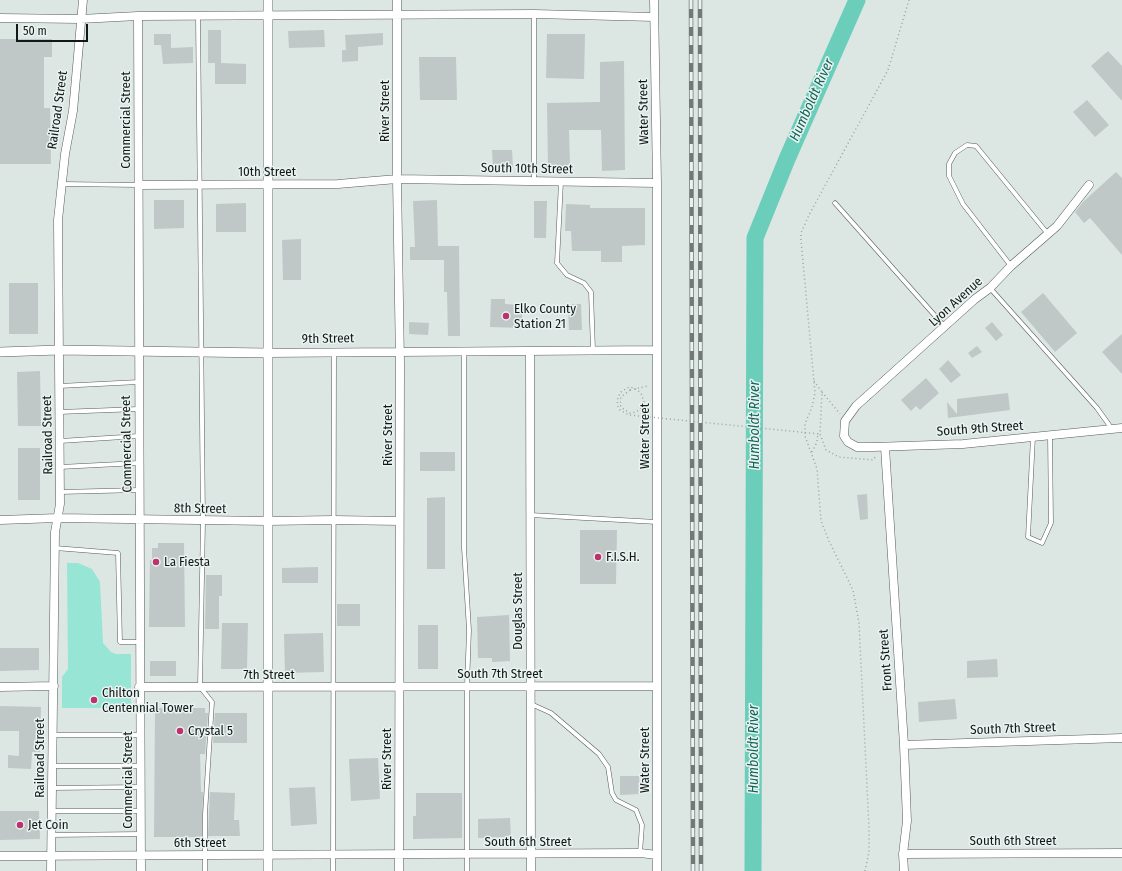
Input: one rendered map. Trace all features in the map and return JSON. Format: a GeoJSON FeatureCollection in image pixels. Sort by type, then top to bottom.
{"type":"FeatureCollection","features":[{"type":"Feature","properties":{"kind":"street","name":"Railroad Street"},"geometry":{"type":"LineString","coordinates":[[51,871],[55,532],[58,518],[60,492],[58,220],[65,154],[73,111],[80,19],[83,0]]}},
{"type":"Feature","properties":{"kind":"street"},"geometry":{"type":"LineString","coordinates":[[268,0],[268,871]]}},
{"type":"Feature","properties":{"kind":"street","name":"River Street"},"geometry":{"type":"LineString","coordinates":[[398,0],[397,179],[399,351],[399,871]]}},
{"type":"Feature","properties":{"kind":"street","name":"Water Street"},"geometry":{"type":"LineString","coordinates":[[654,0],[657,183],[657,871]]}},
{"type":"Feature","properties":{"kind":"street"},"geometry":{"type":"LineString","coordinates":[[0,18],[80,19],[138,16],[398,14],[534,14],[654,17]]}},
{"type":"Feature","properties":{"kind":"street","name":"Commercial Street"},"geometry":{"type":"LineString","coordinates":[[138,16],[138,352],[140,463],[139,687],[141,871]]}},
{"type":"Feature","properties":{"kind":"street","name":"South 10th Street"},"geometry":{"type":"LineString","coordinates":[[397,179],[657,183]]}},
{"type":"Feature","properties":{"kind":"street","name":"10th Street"},"geometry":{"type":"LineString","coordinates":[[138,185],[338,184],[397,179]]}},
{"type":"Feature","properties":{"kind":"street","name":"Lyon Avenue"},"geometry":{"type":"LineString","coordinates":[[845,421],[856,406],[990,288],[1011,266],[1057,226],[1089,185]]}},
{"type":"Feature","properties":{"kind":"street","name":"9th Street"},"geometry":{"type":"LineString","coordinates":[[0,352],[59,350],[268,353],[656,350]]}},
{"type":"Feature","properties":{"kind":"street","name":"Douglas Street"},"geometry":{"type":"LineString","coordinates":[[530,352],[531,871]]}},
{"type":"Feature","properties":{"kind":"street","name":"South 9th Street"},"geometry":{"type":"LineString","coordinates":[[845,421],[844,436],[848,442],[857,447],[962,444],[1122,428]]}},
{"type":"Feature","properties":{"kind":"street","name":"Front Street"},"geometry":{"type":"LineString","coordinates":[[885,446],[904,744],[907,821],[903,854],[904,871]]}},
{"type":"Feature","properties":{"kind":"street","name":"8th Street"},"geometry":{"type":"LineString","coordinates":[[0,520],[58,518],[203,521],[399,521]]}},
{"type":"Feature","properties":{"kind":"street"},"geometry":{"type":"LineString","coordinates":[[0,687],[54,686]]}},
{"type":"Feature","properties":{"kind":"street","name":"South 7th Street"},"geometry":{"type":"LineString","coordinates":[[399,686],[656,686]]}},
{"type":"Feature","properties":{"kind":"street","name":"7th Street"},"geometry":{"type":"LineString","coordinates":[[139,687],[399,686]]}},
{"type":"Feature","properties":{"kind":"street","name":"South 7th Street"},"geometry":{"type":"LineString","coordinates":[[904,744],[1122,738]]}},
{"type":"Feature","properties":{"kind":"street","name":"South 6th Street"},"geometry":{"type":"LineString","coordinates":[[903,854],[1122,853]]}},
{"type":"Feature","properties":{"kind":"street","name":"South 6th Street"},"geometry":{"type":"LineString","coordinates":[[399,855],[657,854]]}},
{"type":"Feature","properties":{"kind":"street","name":"6th Street"},"geometry":{"type":"LineString","coordinates":[[0,856],[399,855]]}},
{"type":"Feature","properties":{"kind":"lane"},"geometry":{"type":"LineString","coordinates":[[534,14],[534,181]]}},
{"type":"Feature","properties":{"kind":"lane"},"geometry":{"type":"LineString","coordinates":[[198,16],[198,185],[203,521],[200,687],[212,702],[205,871]]}},
{"type":"Feature","properties":{"kind":"lane"},"geometry":{"type":"LineString","coordinates":[[1011,266],[964,204],[949,176],[949,164],[955,153],[967,146],[976,146],[1048,234]]}},
{"type":"Feature","properties":{"kind":"lane"},"geometry":{"type":"LineString","coordinates":[[561,182],[557,263],[567,276],[584,283],[591,292],[593,351]]}},
{"type":"Feature","properties":{"kind":"lane"},"geometry":{"type":"LineString","coordinates":[[62,184],[138,185]]}},
{"type":"Feature","properties":{"kind":"lane"},"geometry":{"type":"LineString","coordinates":[[835,203],[945,328]]}},
{"type":"Feature","properties":{"kind":"lane"},"geometry":{"type":"LineString","coordinates":[[990,288],[1097,408],[1112,429]]}},
{"type":"Feature","properties":{"kind":"lane"},"geometry":{"type":"LineString","coordinates":[[333,871],[334,352]]}},
{"type":"Feature","properties":{"kind":"lane"},"geometry":{"type":"LineString","coordinates":[[464,352],[464,548],[469,630],[467,686],[467,871]]}},
{"type":"Feature","properties":{"kind":"lane"},"geometry":{"type":"LineString","coordinates":[[59,386],[139,382]]}},
{"type":"Feature","properties":{"kind":"lane"},"geometry":{"type":"LineString","coordinates":[[59,412],[139,409]]}},
{"type":"Feature","properties":{"kind":"lane"},"geometry":{"type":"LineString","coordinates":[[1033,437],[1028,537],[1042,543],[1051,523],[1050,435]]}},
{"type":"Feature","properties":{"kind":"lane"},"geometry":{"type":"LineString","coordinates":[[60,441],[139,436]]}},
{"type":"Feature","properties":{"kind":"lane"},"geometry":{"type":"LineString","coordinates":[[60,467],[140,463]]}},
{"type":"Feature","properties":{"kind":"lane"},"geometry":{"type":"LineString","coordinates":[[60,492],[140,490]]}},
{"type":"Feature","properties":{"kind":"lane"},"geometry":{"type":"LineString","coordinates":[[530,515],[657,522]]}},
{"type":"Feature","properties":{"kind":"lane"},"geometry":{"type":"LineString","coordinates":[[55,548],[118,553],[120,642],[140,642]]}},
{"type":"Feature","properties":{"kind":"lane"},"geometry":{"type":"LineString","coordinates":[[531,704],[551,713],[599,754],[608,767],[612,792],[616,800],[636,810],[642,825],[640,853]]}},
{"type":"Feature","properties":{"kind":"lane"},"geometry":{"type":"LineString","coordinates":[[52,734],[140,735]]}},
{"type":"Feature","properties":{"kind":"lane"},"geometry":{"type":"LineString","coordinates":[[52,766],[140,766]]}},
{"type":"Feature","properties":{"kind":"lane"},"geometry":{"type":"LineString","coordinates":[[52,788],[140,787]]}},
{"type":"Feature","properties":{"kind":"lane"},"geometry":{"type":"LineString","coordinates":[[52,811],[140,811]]}},
{"type":"Feature","properties":{"kind":"lane"},"geometry":{"type":"LineString","coordinates":[[51,835],[141,834]]}},
{"type":"Feature","properties":{"kind":"path"},"geometry":{"type":"LineString","coordinates":[[648,386],[630,390],[621,397],[620,405],[622,408],[630,413],[636,412],[643,407],[644,402],[641,393],[634,388],[629,387],[621,392],[618,397],[618,405],[620,410],[629,415],[819,433],[815,448],[811,452]]}},
{"type":"Feature","properties":{"kind":"path"},"geometry":{"type":"LineString","coordinates":[[822,392],[845,421]]}},
{"type":"Feature","properties":{"kind":"green space"},"geometry":{"type":"Polygon","coordinates":[[[67,563],[78,563],[92,569],[100,582],[103,643],[111,652],[116,654],[131,654],[131,708],[62,708],[62,677],[68,669],[67,563]]]}},
{"type":"Feature","properties":{"kind":"building"},"geometry":{"type":"Polygon","coordinates":[[[208,30],[221,30],[221,63],[246,64],[246,84],[215,84],[215,63],[208,63],[208,30]]]}},
{"type":"Feature","properties":{"kind":"building"},"geometry":{"type":"Polygon","coordinates":[[[324,30],[325,47],[289,48],[288,31],[324,30]]]}},
{"type":"Feature","properties":{"kind":"building"},"geometry":{"type":"Polygon","coordinates":[[[383,33],[383,45],[358,47],[358,61],[342,62],[342,50],[346,50],[345,35],[383,33]]]}},
{"type":"Feature","properties":{"kind":"building"},"geometry":{"type":"Polygon","coordinates":[[[154,34],[171,34],[171,48],[193,47],[193,63],[163,64],[161,45],[154,45],[154,34]]]}},
{"type":"Feature","properties":{"kind":"building"},"geometry":{"type":"Polygon","coordinates":[[[547,34],[585,34],[584,79],[546,78],[547,34]]]}},
{"type":"Feature","properties":{"kind":"building"},"geometry":{"type":"Polygon","coordinates":[[[0,39],[52,39],[52,57],[44,57],[44,108],[50,108],[51,164],[0,164],[0,39]]]}},
{"type":"Feature","properties":{"kind":"building"},"geometry":{"type":"Polygon","coordinates":[[[1108,51],[1122,66],[1122,101],[1091,66],[1108,51]]]}},
{"type":"Feature","properties":{"kind":"building"},"geometry":{"type":"Polygon","coordinates":[[[419,57],[456,57],[457,100],[420,100],[419,57]]]}},
{"type":"Feature","properties":{"kind":"building"},"geometry":{"type":"Polygon","coordinates":[[[624,61],[625,170],[602,171],[601,130],[569,130],[570,166],[548,167],[547,103],[600,102],[600,62],[624,61]]]}},
{"type":"Feature","properties":{"kind":"building"},"geometry":{"type":"Polygon","coordinates":[[[1087,100],[1109,125],[1095,137],[1073,112],[1087,100]]]}},
{"type":"Feature","properties":{"kind":"building"},"geometry":{"type":"Polygon","coordinates":[[[492,150],[512,150],[513,167],[493,168],[492,150]]]}},
{"type":"Feature","properties":{"kind":"building"},"geometry":{"type":"Polygon","coordinates":[[[1116,172],[1122,178],[1122,255],[1090,218],[1084,223],[1075,212],[1083,202],[1116,172]]]}},
{"type":"Feature","properties":{"kind":"building"},"geometry":{"type":"Polygon","coordinates":[[[154,200],[184,200],[184,228],[154,229],[154,200]]]}},
{"type":"Feature","properties":{"kind":"building"},"geometry":{"type":"Polygon","coordinates":[[[437,200],[438,246],[459,246],[460,336],[448,336],[447,292],[444,292],[444,260],[410,260],[410,247],[415,247],[413,201],[437,200]]]}},
{"type":"Feature","properties":{"kind":"building"},"geometry":{"type":"Polygon","coordinates":[[[534,201],[547,201],[546,238],[534,238],[534,201]]]}},
{"type":"Feature","properties":{"kind":"building"},"geometry":{"type":"Polygon","coordinates":[[[246,203],[246,232],[216,232],[216,204],[246,203]]]}},
{"type":"Feature","properties":{"kind":"building"},"geometry":{"type":"Polygon","coordinates":[[[566,204],[590,205],[590,208],[645,208],[645,245],[622,246],[622,262],[601,262],[601,251],[572,251],[571,231],[565,231],[566,204]]]}},
{"type":"Feature","properties":{"kind":"building"},"geometry":{"type":"Polygon","coordinates":[[[301,239],[301,280],[283,280],[282,240],[301,239]]]}},
{"type":"Feature","properties":{"kind":"building"},"geometry":{"type":"Polygon","coordinates":[[[9,283],[38,283],[38,334],[9,334],[9,283]]]}},
{"type":"Feature","properties":{"kind":"building"},"geometry":{"type":"Polygon","coordinates":[[[1043,293],[1077,333],[1055,352],[1021,312],[1043,293]]]}},
{"type":"Feature","properties":{"kind":"building","name":"Elko County Station 21"},"geometry":{"type":"Polygon","coordinates":[[[491,299],[505,299],[505,304],[522,305],[522,328],[490,327],[491,299]]]}},
{"type":"Feature","properties":{"kind":"building"},"geometry":{"type":"Polygon","coordinates":[[[568,304],[581,304],[582,330],[569,330],[568,304]]]}},
{"type":"Feature","properties":{"kind":"building"},"geometry":{"type":"Polygon","coordinates":[[[409,322],[429,323],[428,335],[409,334],[409,322]]]}},
{"type":"Feature","properties":{"kind":"building"},"geometry":{"type":"Polygon","coordinates":[[[992,322],[1003,335],[996,341],[985,328],[992,322]]]}},
{"type":"Feature","properties":{"kind":"building"},"geometry":{"type":"Polygon","coordinates":[[[1122,334],[1122,374],[1102,352],[1122,334]]]}},
{"type":"Feature","properties":{"kind":"building"},"geometry":{"type":"Polygon","coordinates":[[[977,346],[982,352],[972,358],[968,353],[977,346]]]}},
{"type":"Feature","properties":{"kind":"building"},"geometry":{"type":"Polygon","coordinates":[[[948,360],[961,375],[951,383],[939,369],[948,360]]]}},
{"type":"Feature","properties":{"kind":"building"},"geometry":{"type":"Polygon","coordinates":[[[40,371],[41,426],[18,426],[17,372],[40,371]]]}},
{"type":"Feature","properties":{"kind":"building"},"geometry":{"type":"Polygon","coordinates":[[[926,378],[939,393],[920,410],[916,406],[911,411],[901,400],[926,378]]]}},
{"type":"Feature","properties":{"kind":"building"},"geometry":{"type":"Polygon","coordinates":[[[1008,393],[1010,410],[948,418],[947,402],[957,414],[957,399],[1008,393]]]}},
{"type":"Feature","properties":{"kind":"building"},"geometry":{"type":"Polygon","coordinates":[[[18,448],[40,448],[40,500],[18,500],[18,448]]]}},
{"type":"Feature","properties":{"kind":"building"},"geometry":{"type":"Polygon","coordinates":[[[420,452],[455,452],[455,471],[420,471],[420,452]]]}},
{"type":"Feature","properties":{"kind":"building"},"geometry":{"type":"Polygon","coordinates":[[[867,494],[868,519],[860,520],[857,495],[867,494]]]}},
{"type":"Feature","properties":{"kind":"building"},"geometry":{"type":"Polygon","coordinates":[[[445,497],[445,569],[427,569],[427,498],[445,497]]]}},
{"type":"Feature","properties":{"kind":"building","name":"F.I.S.H."},"geometry":{"type":"Polygon","coordinates":[[[580,530],[617,530],[616,584],[580,584],[580,530]]]}},
{"type":"Feature","properties":{"kind":"building"},"geometry":{"type":"Polygon","coordinates":[[[158,543],[184,543],[185,627],[149,627],[150,560],[152,560],[152,548],[158,548],[158,543]]]}},
{"type":"Feature","properties":{"kind":"building"},"geometry":{"type":"Polygon","coordinates":[[[318,567],[318,583],[282,583],[282,568],[318,567]]]}},
{"type":"Feature","properties":{"kind":"building"},"geometry":{"type":"Polygon","coordinates":[[[206,575],[222,575],[222,596],[219,596],[219,629],[205,629],[206,575]]]}},
{"type":"Feature","properties":{"kind":"building"},"geometry":{"type":"Polygon","coordinates":[[[337,604],[360,604],[360,626],[337,626],[337,604]]]}},
{"type":"Feature","properties":{"kind":"building"},"geometry":{"type":"Polygon","coordinates":[[[509,615],[510,661],[492,662],[492,658],[478,658],[477,617],[509,615]]]}},
{"type":"Feature","properties":{"kind":"building"},"geometry":{"type":"Polygon","coordinates":[[[222,623],[248,623],[247,669],[221,669],[222,623]]]}},
{"type":"Feature","properties":{"kind":"building"},"geometry":{"type":"Polygon","coordinates":[[[418,625],[438,625],[438,669],[418,669],[418,625]]]}},
{"type":"Feature","properties":{"kind":"building"},"geometry":{"type":"Polygon","coordinates":[[[323,633],[324,672],[285,673],[284,634],[323,633]]]}},
{"type":"Feature","properties":{"kind":"building"},"geometry":{"type":"Polygon","coordinates":[[[0,648],[39,648],[39,670],[0,671],[0,648]]]}},
{"type":"Feature","properties":{"kind":"building"},"geometry":{"type":"Polygon","coordinates":[[[997,659],[998,677],[967,678],[967,661],[997,659]]]}},
{"type":"Feature","properties":{"kind":"building"},"geometry":{"type":"Polygon","coordinates":[[[150,661],[176,661],[176,676],[150,676],[150,661]]]}},
{"type":"Feature","properties":{"kind":"building"},"geometry":{"type":"Polygon","coordinates":[[[955,699],[957,719],[919,722],[918,702],[955,699]]]}},
{"type":"Feature","properties":{"kind":"building"},"geometry":{"type":"Polygon","coordinates":[[[0,706],[41,707],[40,752],[32,752],[31,769],[8,768],[8,755],[19,756],[19,731],[0,731],[0,706]]]}},
{"type":"Feature","properties":{"kind":"building"},"geometry":{"type":"Polygon","coordinates":[[[155,708],[205,708],[205,713],[208,713],[205,754],[200,754],[201,792],[203,792],[202,836],[154,837],[155,708]]]}},
{"type":"Feature","properties":{"kind":"building"},"geometry":{"type":"Polygon","coordinates":[[[215,713],[247,713],[247,743],[213,743],[215,713]]]}},
{"type":"Feature","properties":{"kind":"building"},"geometry":{"type":"Polygon","coordinates":[[[378,758],[380,799],[351,801],[349,759],[378,758]]]}},
{"type":"Feature","properties":{"kind":"building"},"geometry":{"type":"Polygon","coordinates":[[[620,776],[639,776],[640,794],[620,795],[620,776]]]}},
{"type":"Feature","properties":{"kind":"building"},"geometry":{"type":"Polygon","coordinates":[[[315,787],[317,824],[291,826],[289,788],[315,787]]]}},
{"type":"Feature","properties":{"kind":"building"},"geometry":{"type":"Polygon","coordinates":[[[210,792],[235,793],[234,820],[239,820],[240,836],[208,836],[210,792]]]}},
{"type":"Feature","properties":{"kind":"building"},"geometry":{"type":"Polygon","coordinates":[[[416,793],[462,793],[462,838],[413,839],[413,816],[416,816],[416,793]]]}},
{"type":"Feature","properties":{"kind":"building","name":"Jet Coin"},"geometry":{"type":"Polygon","coordinates":[[[0,811],[39,811],[40,839],[0,840],[0,811]]]}},
{"type":"Feature","properties":{"kind":"building"},"geometry":{"type":"Polygon","coordinates":[[[510,818],[511,837],[478,838],[478,819],[510,818]]]}},
{"type":"Feature","properties":{"kind":"waterway","name":"Humboldt River"},"geometry":{"type":"LineString","coordinates":[[753,871],[755,238],[787,159],[857,0]]}},
{"type":"Feature","properties":{"kind":"railway"},"geometry":{"type":"LineString","coordinates":[[691,0],[693,871]]}},
{"type":"Feature","properties":{"kind":"railway"},"geometry":{"type":"LineString","coordinates":[[700,0],[701,871]]}},
{"type":"Feature","properties":{"kind":"place","name":"Elko County Station 21"},"geometry":{"type":"Point","coordinates":[506,316]}},
{"type":"Feature","properties":{"kind":"place","name":"F.I.S.H."},"geometry":{"type":"Point","coordinates":[598,557]}},
{"type":"Feature","properties":{"kind":"place","name":"La Fiesta"},"geometry":{"type":"Point","coordinates":[156,562]}},
{"type":"Feature","properties":{"kind":"place","name":"Chilton Centennial Tower"},"geometry":{"type":"Point","coordinates":[94,700]}},
{"type":"Feature","properties":{"kind":"place","name":"Crystal 5"},"geometry":{"type":"Point","coordinates":[180,731]}},
{"type":"Feature","properties":{"kind":"place","name":"Jet Coin"},"geometry":{"type":"Point","coordinates":[20,825]}}]}
